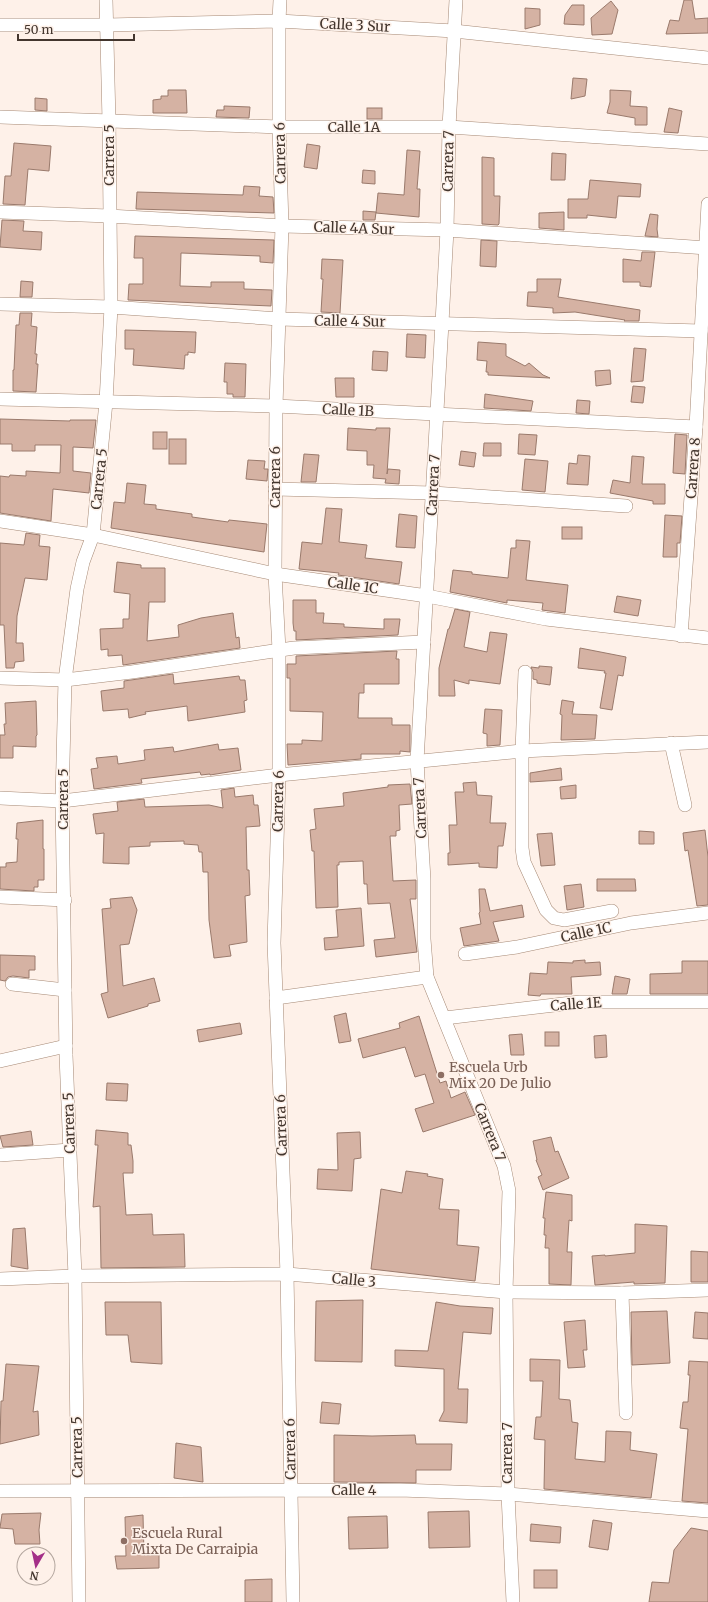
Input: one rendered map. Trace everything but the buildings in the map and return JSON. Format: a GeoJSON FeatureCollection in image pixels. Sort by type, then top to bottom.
{"type":"FeatureCollection","features":[{"type":"Feature","properties":{"kind":"street","name":"Carrera 5"},"geometry":{"type":"LineString","coordinates":[[79,1602],[75,1276],[66,1050],[65,900],[62,800],[65,680],[77,589],[83,562],[93,535],[106,402],[111,307],[106,0]]}},
{"type":"Feature","properties":{"kind":"street","name":"Carrera 6"},"geometry":{"type":"LineString","coordinates":[[280,0],[279,127],[282,226],[276,406],[275,489],[275,574],[279,650],[279,775],[274,948],[287,1274],[293,1602]]}},
{"type":"Feature","properties":{"kind":"street","name":"Carrera 7"},"geometry":{"type":"LineString","coordinates":[[456,0],[449,127],[447,230],[417,761],[424,880],[424,939],[427,977],[445,1018],[504,1166],[509,1191],[506,1292],[508,1494],[513,1602]]}},
{"type":"Feature","properties":{"kind":"street","name":"Calle 3 Sur"},"geometry":{"type":"LineString","coordinates":[[0,25],[107,25],[279,21],[454,31],[708,58]]}},
{"type":"Feature","properties":{"kind":"street","name":"Calle 1A"},"geometry":{"type":"LineString","coordinates":[[0,117],[279,127],[449,127],[708,144]]}},
{"type":"Feature","properties":{"kind":"street","name":"Carrera 8"},"geometry":{"type":"LineString","coordinates":[[681,636],[696,427],[707,248],[708,204]]}},
{"type":"Feature","properties":{"kind":"street","name":"Calle 4A Sur"},"geometry":{"type":"LineString","coordinates":[[0,212],[109,216],[282,226],[447,230],[707,248]]}},
{"type":"Feature","properties":{"kind":"street","name":"Calle 4 Sur"},"geometry":{"type":"LineString","coordinates":[[0,304],[111,307],[279,319],[701,331]]}},
{"type":"Feature","properties":{"kind":"street","name":"Calle 1B"},"geometry":{"type":"LineString","coordinates":[[0,399],[276,406],[696,427]]}},
{"type":"Feature","properties":{"kind":"street"},"geometry":{"type":"LineString","coordinates":[[275,489],[433,493],[626,506]]}},
{"type":"Feature","properties":{"kind":"street","name":"Calle 1C"},"geometry":{"type":"LineString","coordinates":[[0,521],[93,535],[275,574],[427,596],[546,619],[708,638]]}},
{"type":"Feature","properties":{"kind":"street"},"geometry":{"type":"LineString","coordinates":[[0,678],[65,680],[132,672],[300,647],[424,642]]}},
{"type":"Feature","properties":{"kind":"street"},"geometry":{"type":"LineString","coordinates":[[525,672],[522,751],[523,856],[546,910],[554,918],[564,920],[612,911]]}},
{"type":"Feature","properties":{"kind":"street"},"geometry":{"type":"LineString","coordinates":[[0,798],[62,800],[279,775],[522,751],[708,742]]}},
{"type":"Feature","properties":{"kind":"street"},"geometry":{"type":"LineString","coordinates":[[671,743],[685,805]]}},
{"type":"Feature","properties":{"kind":"street"},"geometry":{"type":"LineString","coordinates":[[0,897],[65,900]]}},
{"type":"Feature","properties":{"kind":"street","name":"Calle 1C"},"geometry":{"type":"LineString","coordinates":[[465,954],[517,947],[631,923],[708,913]]}},
{"type":"Feature","properties":{"kind":"street"},"geometry":{"type":"LineString","coordinates":[[276,998],[427,977]]}},
{"type":"Feature","properties":{"kind":"street"},"geometry":{"type":"LineString","coordinates":[[12,984],[66,990]]}},
{"type":"Feature","properties":{"kind":"street","name":"Calle 1E"},"geometry":{"type":"LineString","coordinates":[[445,1018],[580,1002],[708,1002]]}},
{"type":"Feature","properties":{"kind":"street"},"geometry":{"type":"LineString","coordinates":[[0,1061],[66,1050]]}},
{"type":"Feature","properties":{"kind":"street"},"geometry":{"type":"LineString","coordinates":[[0,1155],[70,1150]]}},
{"type":"Feature","properties":{"kind":"street","name":"Calle 3"},"geometry":{"type":"LineString","coordinates":[[0,1279],[75,1276],[287,1274],[506,1292],[708,1290]]}},
{"type":"Feature","properties":{"kind":"street"},"geometry":{"type":"LineString","coordinates":[[622,1292],[626,1413]]}},
{"type":"Feature","properties":{"kind":"street","name":"Calle 4"},"geometry":{"type":"LineString","coordinates":[[0,1491],[400,1490],[508,1494],[708,1511]]}},
{"type":"Feature","properties":{"kind":"place","name":"Escuela Urb Mix 20 De Julio"},"geometry":{"type":"Point","coordinates":[441,1075]}},
{"type":"Feature","properties":{"kind":"place","name":"Escuela Rural Mixta De Carraipia"},"geometry":{"type":"Point","coordinates":[124,1541]}}]}
